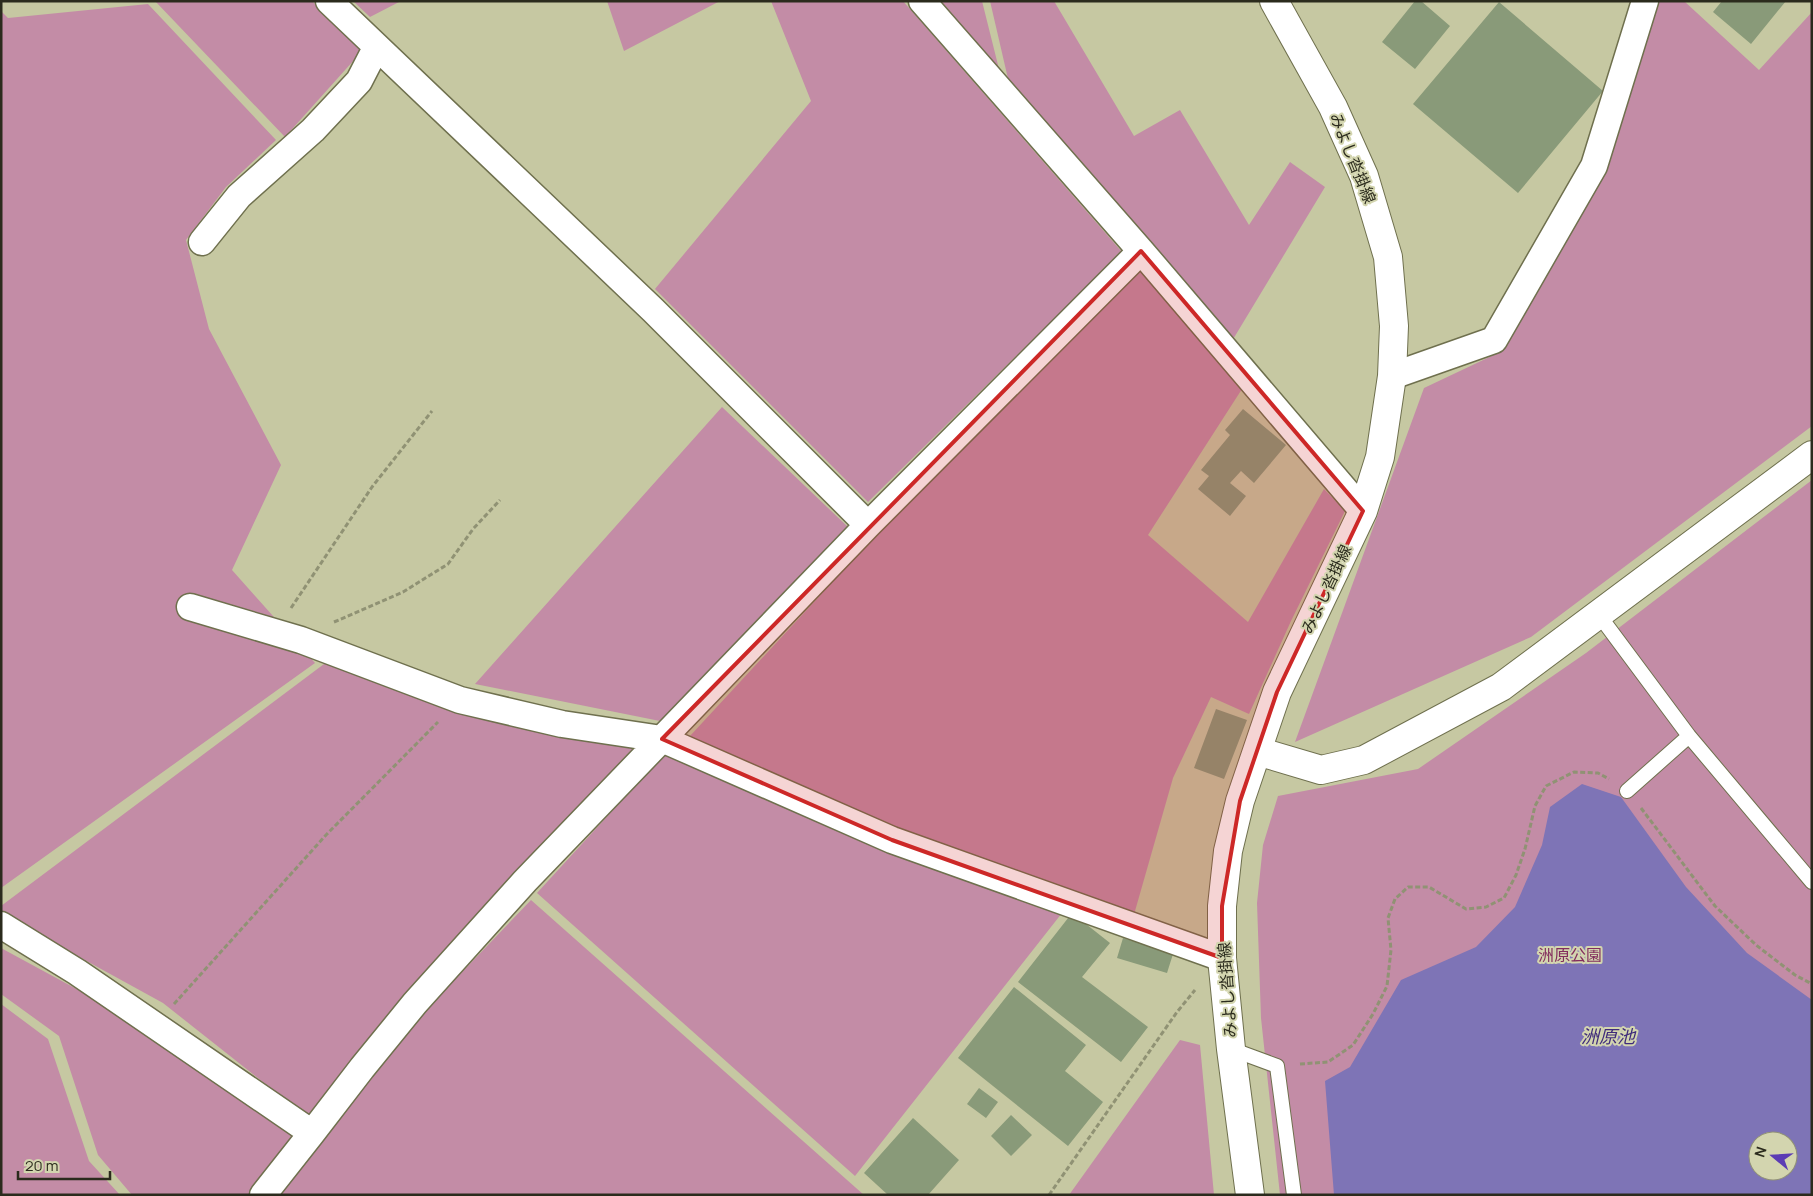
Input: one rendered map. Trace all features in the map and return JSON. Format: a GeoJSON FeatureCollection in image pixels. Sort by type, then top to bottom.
{"type":"FeatureCollection","features":[{"type":"Feature","properties":{"kind":"main road","name":"みよし沓掛線"},"geometry":{"type":"LineString","coordinates":[[1250,1195],[1231,1049],[1222,958],[1222,906],[1228,851],[1240,802],[1277,692],[1363,512],[1380,457],[1392,376],[1394,326],[1388,257],[1364,176],[1334,107],[1274,1]]}},
{"type":"Feature","properties":{"kind":"main road"},"geometry":{"type":"LineString","coordinates":[[1257,751],[1321,770],[1364,760],[1501,687],[1812,455]]}},
{"type":"Feature","properties":{"kind":"street"},"geometry":{"type":"LineString","coordinates":[[329,1],[376,48],[653,310],[868,525]]}},
{"type":"Feature","properties":{"kind":"street"},"geometry":{"type":"LineString","coordinates":[[922,1],[1141,251],[1363,512]]}},
{"type":"Feature","properties":{"kind":"street"},"geometry":{"type":"LineString","coordinates":[[1392,376],[1494,340],[1594,166],[1645,1]]}},
{"type":"Feature","properties":{"kind":"street"},"geometry":{"type":"LineString","coordinates":[[202,242],[239,196],[313,130],[359,80],[376,48]]}},
{"type":"Feature","properties":{"kind":"street"},"geometry":{"type":"LineString","coordinates":[[263,1195],[362,1068],[422,996],[525,881],[868,525],[1141,251]]}},
{"type":"Feature","properties":{"kind":"street"},"geometry":{"type":"LineString","coordinates":[[190,607],[289,637],[460,700],[562,724],[662,739],[892,840],[1222,958]]}},
{"type":"Feature","properties":{"kind":"street"},"geometry":{"type":"LineString","coordinates":[[1,925],[77,972],[312,1133]]}},
{"type":"Feature","properties":{"kind":"lane"},"geometry":{"type":"LineString","coordinates":[[1599,615],[1689,736],[1812,882]]}},
{"type":"Feature","properties":{"kind":"lane"},"geometry":{"type":"LineString","coordinates":[[1627,791],[1689,736]]}},
{"type":"Feature","properties":{"kind":"lane"},"geometry":{"type":"LineString","coordinates":[[1231,1049],[1277,1066],[1294,1195]]}},
{"type":"Feature","properties":{"kind":"path"},"geometry":{"type":"LineString","coordinates":[[432,411],[367,495],[283,621],[289,637],[311,631],[403,592],[448,564],[473,529],[500,500]]}},
{"type":"Feature","properties":{"kind":"path"},"geometry":{"type":"LineString","coordinates":[[155,1025],[326,835],[460,700]]}},
{"type":"Feature","properties":{"kind":"path"},"geometry":{"type":"LineString","coordinates":[[1277,1066],[1328,1062],[1353,1045],[1373,1014],[1387,986],[1391,950],[1388,918],[1395,898],[1408,887],[1429,887],[1466,910],[1486,907],[1504,898],[1525,849],[1535,806],[1546,786],[1574,772],[1598,773],[1627,791],[1715,906],[1756,944],[1795,975],[1812,984]]}},
{"type":"Feature","properties":{"kind":"path"},"geometry":{"type":"LineString","coordinates":[[1048,1195],[1177,1012],[1222,958]]}},
{"type":"Feature","properties":{"kind":"highlighted area"},"geometry":{"type":"Polygon","coordinates":[[[1141,251],[1363,511],[1277,692],[1240,801],[1222,906],[1222,958],[892,840],[662,739],[1141,251]]]}},
{"type":"Feature","properties":{"kind":"green space"},"geometry":{"type":"Polygon","coordinates":[[[155,1],[312,1],[363,50],[285,137],[155,1]]]}},
{"type":"Feature","properties":{"kind":"green space"},"geometry":{"type":"Polygon","coordinates":[[[353,1],[401,1],[370,17],[353,1]]]}},
{"type":"Feature","properties":{"kind":"green space"},"geometry":{"type":"Polygon","coordinates":[[[607,1],[720,1],[624,51],[607,1]]]}},
{"type":"Feature","properties":{"kind":"green space"},"geometry":{"type":"Polygon","coordinates":[[[771,1],[903,1],[1122,252],[868,502],[655,289],[811,101],[771,1]]]}},
{"type":"Feature","properties":{"kind":"green space"},"geometry":{"type":"Polygon","coordinates":[[[936,1],[982,1],[1001,77],[936,1]]]}},
{"type":"Feature","properties":{"kind":"green space"},"geometry":{"type":"Polygon","coordinates":[[[990,1],[1054,1],[1134,136],[1180,110],[1249,225],[1290,162],[1325,187],[1232,341],[1009,83],[990,1]]]}},
{"type":"Feature","properties":{"kind":"green space"},"geometry":{"type":"Polygon","coordinates":[[[1659,1],[1684,1],[1759,70],[1812,12],[1812,426],[1531,637],[1295,742],[1424,388],[1498,353],[1608,165],[1659,1]]]}},
{"type":"Feature","properties":{"kind":"green space"},"geometry":{"type":"Polygon","coordinates":[[[148,4],[276,140],[226,187],[186,240],[209,329],[281,465],[232,570],[315,663],[1,888],[1,11],[8,18],[148,4]]]}},
{"type":"Feature","properties":{"kind":"green space"},"geometry":{"type":"Polygon","coordinates":[[[1140,269],[1242,389],[1148,535],[1248,622],[1324,489],[1345,511],[1291,621],[1249,714],[1211,697],[1173,778],[1133,918],[898,831],[690,736],[877,534],[1140,269]]]}},
{"type":"Feature","properties":{"kind":"green space"},"geometry":{"type":"Polygon","coordinates":[[[722,407],[848,527],[660,721],[475,684],[722,407]]]}},
{"type":"Feature","properties":{"kind":"green space","name":"洲原公園"},"geometry":{"type":"Polygon","coordinates":[[[1812,480],[1812,1195],[1280,1195],[1261,1018],[1257,903],[1263,845],[1278,796],[1418,769],[1586,653],[1812,480]]]}},
{"type":"Feature","properties":{"kind":"green space"},"geometry":{"type":"Polygon","coordinates":[[[336,655],[646,744],[311,1120],[163,1003],[1,914],[1,906],[336,655]]]}},
{"type":"Feature","properties":{"kind":"green space"},"geometry":{"type":"Polygon","coordinates":[[[667,751],[1062,913],[855,1176],[537,893],[667,751]]]}},
{"type":"Feature","properties":{"kind":"green space"},"geometry":{"type":"Polygon","coordinates":[[[531,900],[864,1195],[279,1195],[420,1016],[531,900]]]}},
{"type":"Feature","properties":{"kind":"green space"},"geometry":{"type":"Polygon","coordinates":[[[1,948],[106,1005],[296,1136],[250,1195],[132,1195],[98,1155],[59,1036],[1,994],[1,948]]]}},
{"type":"Feature","properties":{"kind":"green space"},"geometry":{"type":"Polygon","coordinates":[[[1,1004],[48,1039],[89,1161],[120,1195],[1,1195],[1,1004]]]}},
{"type":"Feature","properties":{"kind":"green space"},"geometry":{"type":"Polygon","coordinates":[[[1180,1040],[1200,1045],[1214,1195],[1069,1195],[1180,1040]]]}},
{"type":"Feature","properties":{"kind":"water","name":"洲原池"},"geometry":{"type":"Polygon","coordinates":[[[1582,784],[1621,797],[1686,887],[1747,953],[1812,1000],[1812,1195],[1334,1195],[1325,1081],[1350,1067],[1401,980],[1476,947],[1515,907],[1542,845],[1550,807],[1582,784]]]}},
{"type":"Feature","properties":{"kind":"building"},"geometry":{"type":"Polygon","coordinates":[[[1415,1],[1421,1],[1450,26],[1415,69],[1382,42],[1415,1]]]}},
{"type":"Feature","properties":{"kind":"building"},"geometry":{"type":"Polygon","coordinates":[[[1722,1],[1786,1],[1751,44],[1713,12],[1722,1]]]}},
{"type":"Feature","properties":{"kind":"building"},"geometry":{"type":"Polygon","coordinates":[[[1499,2],[1603,91],[1518,193],[1413,104],[1499,2]]]}},
{"type":"Feature","properties":{"kind":"building"},"geometry":{"type":"Polygon","coordinates":[[[1243,409],[1286,445],[1254,483],[1241,471],[1230,483],[1246,496],[1230,516],[1198,489],[1209,476],[1201,470],[1230,435],[1225,430],[1243,409]]]}},
{"type":"Feature","properties":{"kind":"building"},"geometry":{"type":"Polygon","coordinates":[[[1216,709],[1247,720],[1224,779],[1194,768],[1216,709]]]}},
{"type":"Feature","properties":{"kind":"building"},"geometry":{"type":"Polygon","coordinates":[[[1072,913],[1110,943],[1082,977],[1148,1027],[1121,1062],[1018,982],[1072,913]]]}},
{"type":"Feature","properties":{"kind":"building"},"geometry":{"type":"Polygon","coordinates":[[[1123,938],[1173,954],[1167,973],[1117,958],[1123,938]]]}},
{"type":"Feature","properties":{"kind":"building"},"geometry":{"type":"Polygon","coordinates":[[[1014,987],[1086,1045],[1065,1071],[1103,1102],[1068,1146],[958,1058],[1014,987]]]}},
{"type":"Feature","properties":{"kind":"building"},"geometry":{"type":"Polygon","coordinates":[[[979,1088],[998,1102],[986,1118],[967,1104],[979,1088]]]}},
{"type":"Feature","properties":{"kind":"building"},"geometry":{"type":"Polygon","coordinates":[[[1011,1115],[1032,1135],[1011,1156],[991,1136],[1011,1115]]]}},
{"type":"Feature","properties":{"kind":"building"},"geometry":{"type":"Polygon","coordinates":[[[913,1118],[959,1160],[928,1195],[888,1195],[864,1173],[913,1118]]]}}]}
